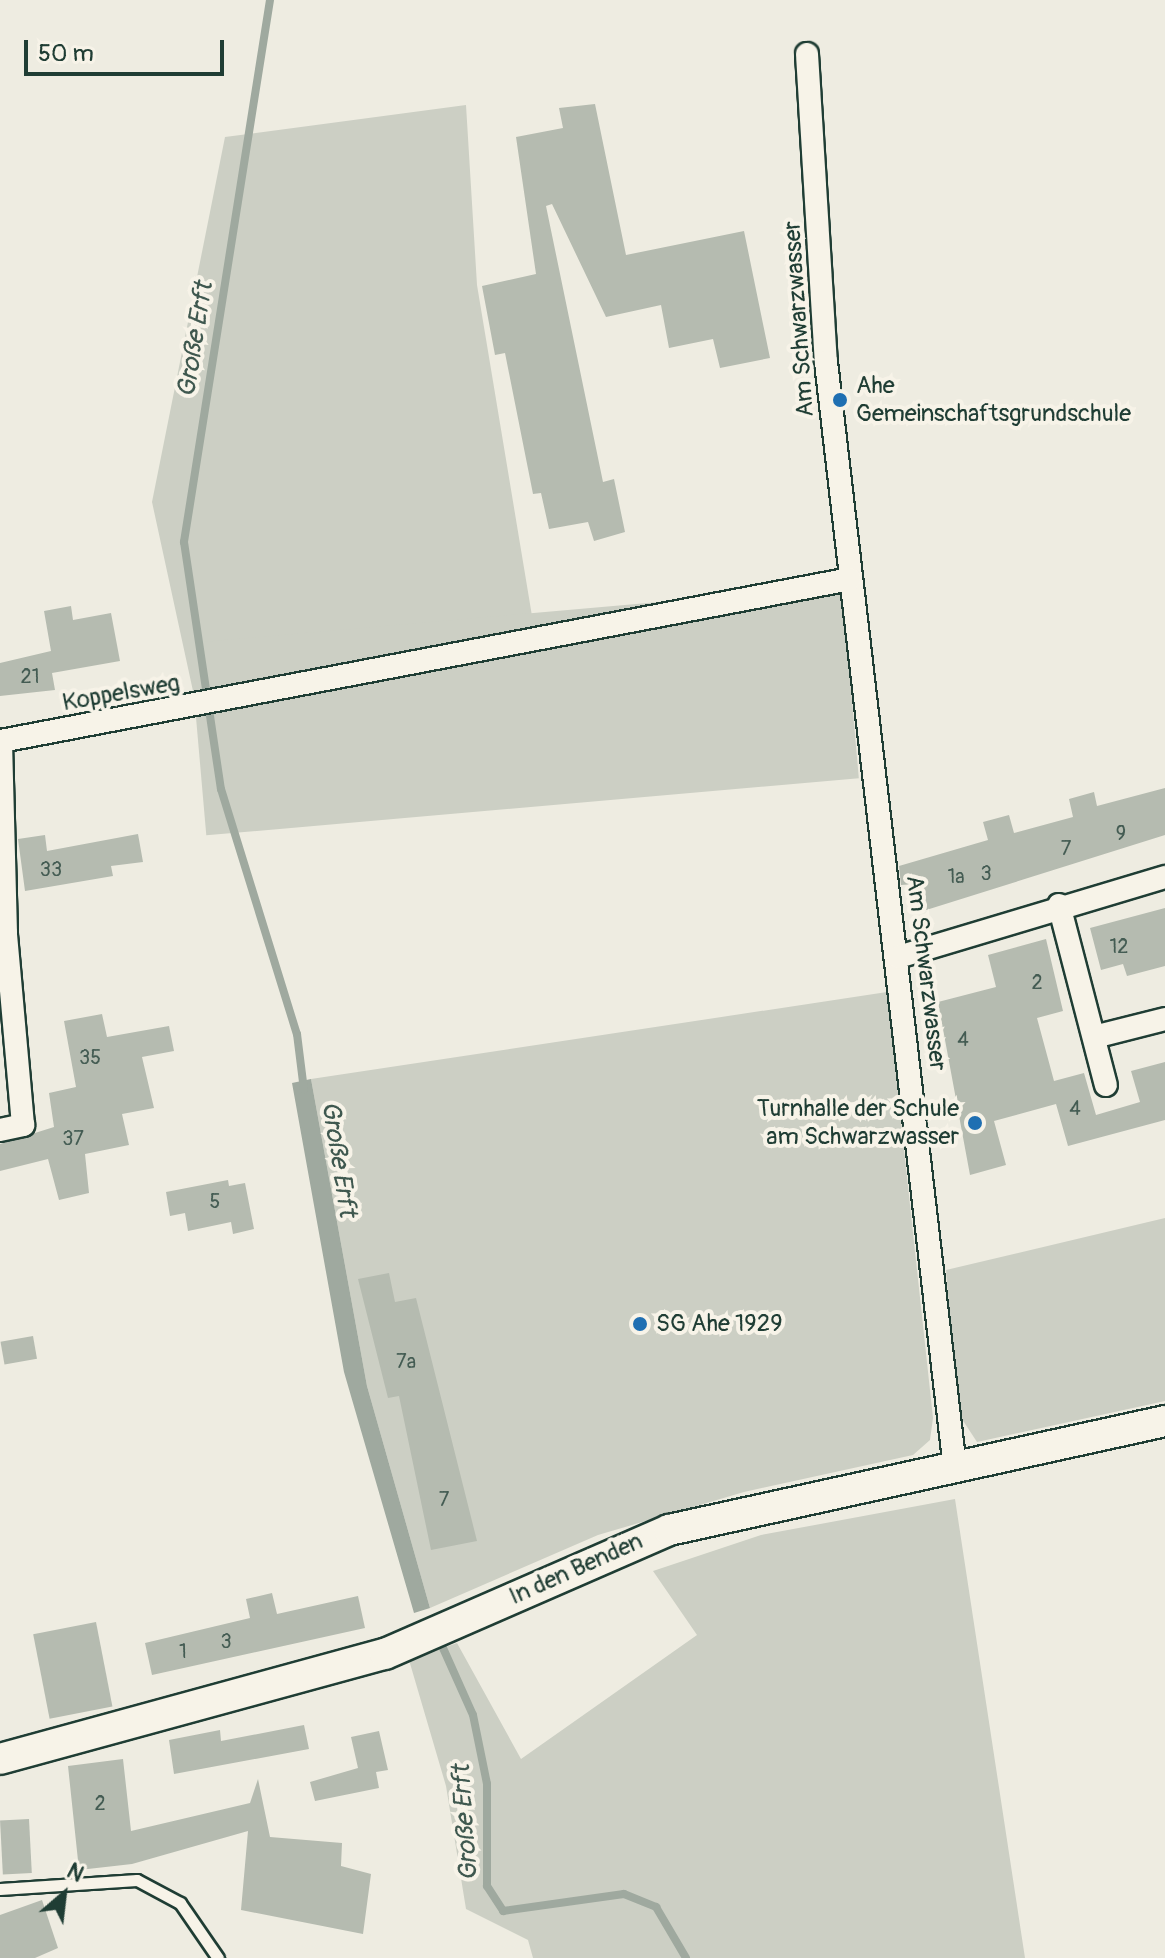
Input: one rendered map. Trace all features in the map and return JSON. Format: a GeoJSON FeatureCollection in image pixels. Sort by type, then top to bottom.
{"type":"FeatureCollection","features":[{"type":"Feature","properties":{"kind":"street","name":"Am Schwarzwasser"},"geometry":{"type":"LineString","coordinates":[[807,54],[826,362],[898,957],[955,1469]]}},
{"type":"Feature","properties":{"kind":"street","name":"Koppelsweg"},"geometry":{"type":"LineString","coordinates":[[0,1130],[23,1125],[6,933],[0,741],[250,696],[850,579]]}},
{"type":"Feature","properties":{"kind":"street"},"geometry":{"type":"LineString","coordinates":[[898,957],[1059,905],[1165,877]]}},
{"type":"Feature","properties":{"kind":"street"},"geometry":{"type":"LineString","coordinates":[[1059,905],[1106,1085]]}},
{"type":"Feature","properties":{"kind":"street"},"geometry":{"type":"LineString","coordinates":[[1094,1037],[1165,1019]]}},
{"type":"Feature","properties":{"kind":"street","name":"In den Benden"},"geometry":{"type":"LineString","coordinates":[[0,1759],[333,1671],[669,1530],[1165,1421]]}},
{"type":"Feature","properties":{"kind":"lane"},"geometry":{"type":"LineString","coordinates":[[0,1889],[137,1880],[180,1903],[218,1958]]}},
{"type":"Feature","properties":{"kind":"shaded area"},"geometry":{"type":"Polygon","coordinates":[[[466,105],[477,285],[534,628],[193,691],[152,502],[225,137],[466,105]]]}},
{"type":"Feature","properties":{"kind":"shaded area"},"geometry":{"type":"Polygon","coordinates":[[[842,586],[859,778],[206,835],[189,643],[842,586]]]}},
{"type":"Feature","properties":{"kind":"shaded area","name":"SG Ahe 1929"},"geometry":{"type":"Polygon","coordinates":[[[887,992],[933,1418],[930,1440],[913,1455],[744,1492],[598,1535],[430,1608],[367,1386],[311,1079],[887,992]]]}},
{"type":"Feature","properties":{"kind":"shaded area"},"geometry":{"type":"Polygon","coordinates":[[[311,1079],[367,1386],[430,1608],[414,1613],[344,1372],[292,1083],[311,1079]]]}},
{"type":"Feature","properties":{"kind":"shaded area"},"geometry":{"type":"Polygon","coordinates":[[[1165,1218],[1165,1401],[977,1442],[958,1413],[946,1270],[1165,1218]]]}},
{"type":"Feature","properties":{"kind":"shaded area"},"geometry":{"type":"Polygon","coordinates":[[[955,1499],[1025,1958],[533,1958],[528,1940],[466,1909],[446,1786],[409,1660],[457,1643],[521,1759],[697,1635],[653,1571],[761,1535],[955,1499]]]}},
{"type":"Feature","properties":{"kind":"building"},"geometry":{"type":"Polygon","coordinates":[[[595,104],[626,255],[744,231],[770,358],[720,368],[713,339],[669,348],[661,305],[606,317],[552,204],[546,206],[603,482],[614,479],[625,532],[594,541],[588,522],[549,529],[541,493],[533,494],[505,353],[495,355],[482,286],[536,274],[516,137],[563,128],[559,108],[595,104]]]}},
{"type":"Feature","properties":{"kind":"building"},"geometry":{"type":"Polygon","coordinates":[[[71,606],[73,620],[111,613],[120,661],[52,673],[55,690],[0,696],[0,663],[51,651],[44,611],[71,606]]]}},
{"type":"Feature","properties":{"kind":"building"},"geometry":{"type":"Polygon","coordinates":[[[1165,788],[1165,835],[923,911],[915,884],[901,885],[899,866],[988,840],[983,822],[1009,815],[1014,833],[1073,817],[1069,799],[1094,792],[1097,806],[1165,788]]]}},
{"type":"Feature","properties":{"kind":"building"},"geometry":{"type":"Polygon","coordinates":[[[138,834],[143,862],[111,866],[113,876],[25,891],[18,839],[45,835],[47,851],[138,834]]]}},
{"type":"Feature","properties":{"kind":"building"},"geometry":{"type":"Polygon","coordinates":[[[1165,908],[1165,966],[1127,976],[1123,964],[1101,970],[1090,928],[1165,908]]]}},
{"type":"Feature","properties":{"kind":"building"},"geometry":{"type":"Polygon","coordinates":[[[1046,939],[1063,1011],[1037,1018],[1054,1081],[1084,1073],[1096,1115],[1140,1102],[1131,1071],[1165,1062],[1165,1120],[1068,1146],[1056,1104],[994,1121],[1006,1165],[970,1175],[938,1002],[996,987],[988,955],[1046,939]]]}},
{"type":"Feature","properties":{"kind":"building"},"geometry":{"type":"Polygon","coordinates":[[[102,1014],[107,1037],[169,1026],[174,1051],[142,1057],[154,1108],[122,1114],[129,1145],[85,1154],[89,1193],[59,1200],[48,1159],[0,1171],[0,1144],[54,1127],[49,1093],[76,1087],[64,1021],[102,1014]]]}},
{"type":"Feature","properties":{"kind":"building"},"geometry":{"type":"Polygon","coordinates":[[[228,1180],[229,1186],[245,1183],[254,1229],[233,1234],[231,1222],[188,1231],[185,1213],[170,1216],[166,1192],[228,1180]]]}},
{"type":"Feature","properties":{"kind":"building"},"geometry":{"type":"Polygon","coordinates":[[[389,1273],[395,1302],[416,1298],[477,1541],[431,1550],[399,1396],[388,1398],[358,1279],[389,1273]]]}},
{"type":"Feature","properties":{"kind":"building"},"geometry":{"type":"Polygon","coordinates":[[[33,1336],[37,1359],[4,1364],[1,1342],[33,1336]]]}},
{"type":"Feature","properties":{"kind":"building"},"geometry":{"type":"Polygon","coordinates":[[[272,1593],[277,1614],[358,1596],[365,1628],[152,1675],[145,1643],[250,1618],[246,1599],[272,1593]]]}},
{"type":"Feature","properties":{"kind":"building"},"geometry":{"type":"Polygon","coordinates":[[[96,1622],[112,1706],[50,1719],[33,1634],[96,1622]]]}},
{"type":"Feature","properties":{"kind":"building"},"geometry":{"type":"Polygon","coordinates":[[[304,1725],[309,1749],[174,1774],[169,1740],[220,1730],[221,1741],[304,1725]]]}},
{"type":"Feature","properties":{"kind":"building"},"geometry":{"type":"Polygon","coordinates":[[[379,1731],[388,1770],[376,1772],[379,1788],[315,1801],[310,1782],[358,1768],[351,1737],[379,1731]]]}},
{"type":"Feature","properties":{"kind":"building"},"geometry":{"type":"Polygon","coordinates":[[[123,1759],[131,1831],[250,1803],[258,1779],[270,1837],[342,1843],[341,1866],[371,1874],[363,1934],[241,1910],[248,1831],[132,1864],[79,1870],[68,1766],[123,1759]]]}},
{"type":"Feature","properties":{"kind":"building"},"geometry":{"type":"Polygon","coordinates":[[[29,1819],[32,1873],[3,1874],[0,1821],[29,1819]]]}},
{"type":"Feature","properties":{"kind":"building"},"geometry":{"type":"Polygon","coordinates":[[[42,1900],[58,1948],[35,1958],[0,1958],[0,1915],[42,1900]]]}},
{"type":"Feature","properties":{"kind":"waterway","name":"Große Erft"},"geometry":{"type":"LineString","coordinates":[[270,0],[184,542],[221,789],[297,1034],[304,1090]]}},
{"type":"Feature","properties":{"kind":"waterway","name":"Große Erft"},"geometry":{"type":"LineString","coordinates":[[443,1648],[473,1715],[487,1784],[487,1886],[503,1911],[624,1894],[656,1907],[686,1958]]}},
{"type":"Feature","properties":{"kind":"place","name":"Ahe Gemeinschaftsgrundschule"},"geometry":{"type":"Point","coordinates":[840,400]}},
{"type":"Feature","properties":{"kind":"place","name":"Turnhalle der Schule am Schwarzwasser"},"geometry":{"type":"Point","coordinates":[975,1123]}},
{"type":"Feature","properties":{"kind":"place","name":"SG Ahe 1929"},"geometry":{"type":"Point","coordinates":[640,1324]}}]}
